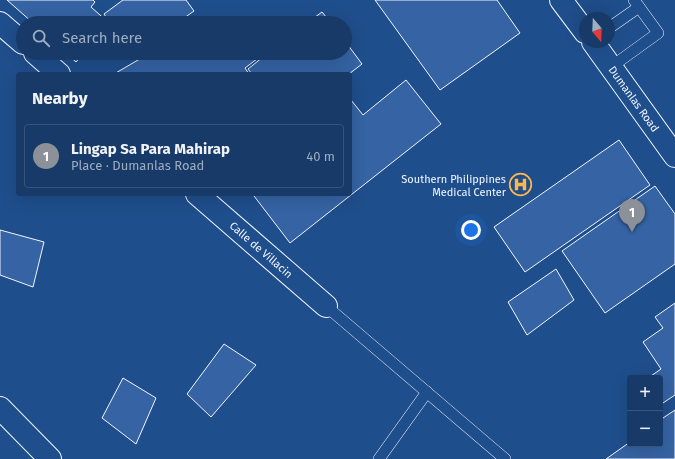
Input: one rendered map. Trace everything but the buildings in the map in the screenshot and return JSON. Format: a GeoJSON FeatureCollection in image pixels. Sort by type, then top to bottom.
{"type":"FeatureCollection","features":[{"type":"Feature","properties":{"kind":"street"},"geometry":{"type":"LineString","coordinates":[[561,0],[579,24]]}},
{"type":"Feature","properties":{"kind":"street"},"geometry":{"type":"LineString","coordinates":[[0,23],[16,37]]}},
{"type":"Feature","properties":{"kind":"street","name":"Dumanlas Road"},"geometry":{"type":"LineString","coordinates":[[597,48],[675,156]]}},
{"type":"Feature","properties":{"kind":"street"},"geometry":{"type":"LineString","coordinates":[[43,60],[57,72]]}},
{"type":"Feature","properties":{"kind":"street","name":"Calle de Villacin"},"geometry":{"type":"LineString","coordinates":[[199,196],[326,306]]}},
{"type":"Feature","properties":{"kind":"street"},"geometry":{"type":"LineString","coordinates":[[0,408],[50,459]]}},
{"type":"Feature","properties":{"kind":"lane"},"geometry":{"type":"LineString","coordinates":[[611,67],[658,33],[636,4],[615,23]]}},
{"type":"Feature","properties":{"kind":"lane"},"geometry":{"type":"LineString","coordinates":[[326,306],[505,459]]}},
{"type":"Feature","properties":{"kind":"lane"},"geometry":{"type":"LineString","coordinates":[[380,459],[427,392]]}},
{"type":"Feature","properties":{"kind":"place","name":"Southern Philippines Medical Center"},"geometry":{"type":"Point","coordinates":[521,185]}},
{"type":"Feature","properties":{"kind":"place","name":"Lingap Sa Para Mahirap"},"geometry":{"type":"Point","coordinates":[632,232]}}]}
